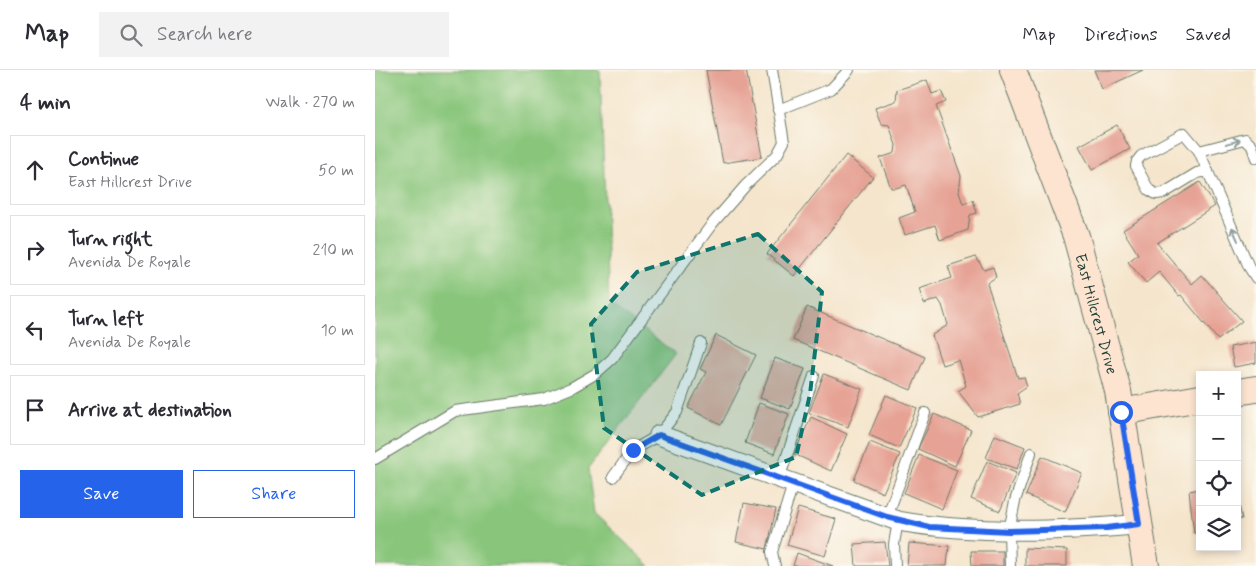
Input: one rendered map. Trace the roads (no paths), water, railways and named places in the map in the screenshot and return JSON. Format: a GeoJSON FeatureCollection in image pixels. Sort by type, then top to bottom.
{"type":"FeatureCollection","features":[{"type":"Feature","properties":{"kind":"main road","name":"East Hillcrest Drive"},"geometry":{"type":"LineString","coordinates":[[1013,70],[1077,236],[1115,382],[1146,566]]}},
{"type":"Feature","properties":{"kind":"main road"},"geometry":{"type":"LineString","coordinates":[[1241,391],[1256,388]]}},
{"type":"Feature","properties":{"kind":"main road"},"geometry":{"type":"LineString","coordinates":[[1121,412],[1196,399]]}},
{"type":"Feature","properties":{"kind":"street"},"geometry":{"type":"LineString","coordinates":[[659,435],[892,519],[929,527],[1009,531],[1107,528],[1139,524]]}},
{"type":"Feature","properties":{"kind":"lane"},"geometry":{"type":"LineString","coordinates":[[375,459],[455,411],[544,399],[571,388],[595,374],[612,360],[712,224],[746,185],[777,155],[784,142],[772,70]]}},
{"type":"Feature","properties":{"kind":"lane"},"geometry":{"type":"LineString","coordinates":[[778,110],[831,89],[849,70]]}},
{"type":"Feature","properties":{"kind":"lane"},"geometry":{"type":"LineString","coordinates":[[1208,171],[1197,173],[1164,194],[1156,194],[1149,190],[1136,166],[1141,156],[1184,133],[1199,151],[1208,171],[1249,267],[1256,278]]}},
{"type":"Feature","properties":{"kind":"lane"},"geometry":{"type":"LineString","coordinates":[[1199,151],[1245,139],[1252,146],[1256,158]]}},
{"type":"Feature","properties":{"kind":"lane"},"geometry":{"type":"LineString","coordinates":[[613,477],[633,450],[659,435],[677,412],[701,343]]}},
{"type":"Feature","properties":{"kind":"lane"},"geometry":{"type":"LineString","coordinates":[[775,566],[772,552],[786,481],[814,376]]}},
{"type":"Feature","properties":{"kind":"lane"},"geometry":{"type":"LineString","coordinates":[[895,566],[892,519],[925,413]]}},
{"type":"Feature","properties":{"kind":"lane"},"geometry":{"type":"LineString","coordinates":[[1011,566],[1009,531],[1015,500],[1031,452]]}}]}
